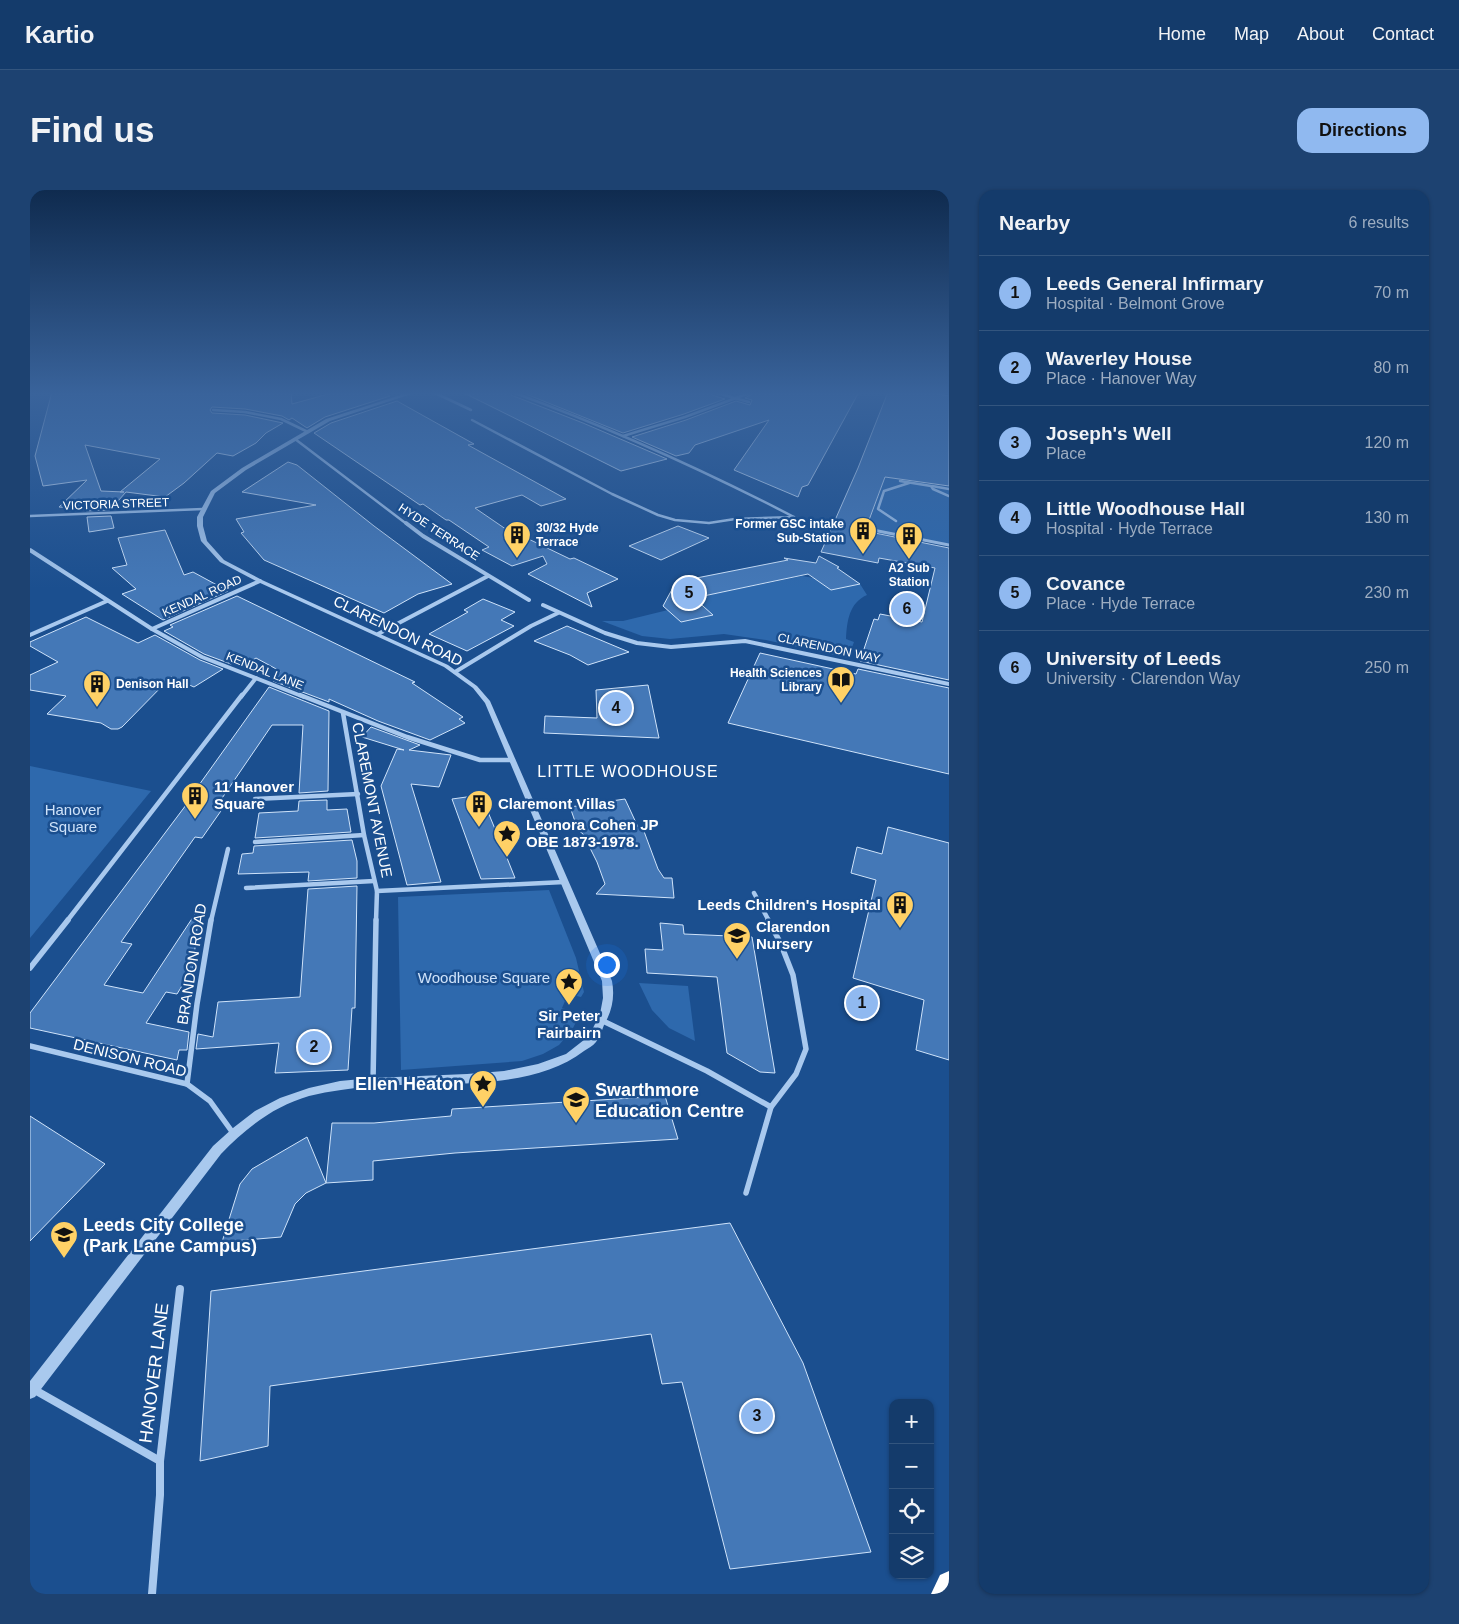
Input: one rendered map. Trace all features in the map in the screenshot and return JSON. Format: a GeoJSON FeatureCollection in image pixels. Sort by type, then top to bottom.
{"type":"FeatureCollection","features":[{"type":"Feature","properties":{"kind":"highway"},"geometry":{"type":"LineString","coordinates":[[944,1594],[949,1584]]}},
{"type":"Feature","properties":{"kind":"street"},"geometry":{"type":"LineString","coordinates":[[203,509],[213,492],[220,486],[264,458]]}},
{"type":"Feature","properties":{"kind":"street","name":"HYDE TERRACE"},"geometry":{"type":"LineString","coordinates":[[319,458],[408,526],[529,600]]}},
{"type":"Feature","properties":{"kind":"street"},"geometry":{"type":"LineString","coordinates":[[543,458],[612,494],[658,515],[675,520],[709,522],[794,517],[734,486],[671,458]]}},
{"type":"Feature","properties":{"kind":"street"},"geometry":{"type":"LineString","coordinates":[[900,481],[949,489]]}},
{"type":"Feature","properties":{"kind":"street"},"geometry":{"type":"LineString","coordinates":[[896,521],[878,509],[884,491],[909,483]]}},
{"type":"Feature","properties":{"kind":"street"},"geometry":{"type":"LineString","coordinates":[[931,486],[933,489],[949,496]]}},
{"type":"Feature","properties":{"kind":"street","name":"VICTORIA STREET"},"geometry":{"type":"LineString","coordinates":[[30,516],[203,509]]}},
{"type":"Feature","properties":{"kind":"street","name":"CLARENDON ROAD"},"geometry":{"type":"LineString","coordinates":[[203,509],[200,518],[204,541],[222,560],[260,581],[378,634],[455,672],[475,688],[488,702],[564,882],[590,938],[609,988],[609,997],[603,1021]]}},
{"type":"Feature","properties":{"kind":"street"},"geometry":{"type":"LineString","coordinates":[[873,530],[949,544]]}},
{"type":"Feature","properties":{"kind":"street","name":"KENDAL LANE"},"geometry":{"type":"LineString","coordinates":[[30,550],[152,629],[202,657],[407,737],[480,760],[513,760]]}},
{"type":"Feature","properties":{"kind":"street"},"geometry":{"type":"LineString","coordinates":[[378,634],[488,576]]}},
{"type":"Feature","properties":{"kind":"street","name":"KENDAL ROAD"},"geometry":{"type":"LineString","coordinates":[[152,629],[260,581]]}},
{"type":"Feature","properties":{"kind":"street"},"geometry":{"type":"LineString","coordinates":[[30,635],[107,601]]}},
{"type":"Feature","properties":{"kind":"street"},"geometry":{"type":"LineString","coordinates":[[543,606],[558,613]]}},
{"type":"Feature","properties":{"kind":"street"},"geometry":{"type":"LineString","coordinates":[[455,672],[538,622],[558,613]]}},
{"type":"Feature","properties":{"kind":"street","name":"CLARENDON WAY"},"geometry":{"type":"LineString","coordinates":[[558,613],[617,638],[638,643],[671,647],[728,640],[768,645],[949,684]]}},
{"type":"Feature","properties":{"kind":"street"},"geometry":{"type":"LineString","coordinates":[[30,968],[256,678]]}},
{"type":"Feature","properties":{"kind":"street","name":"CLAREMONT AVENUE"},"geometry":{"type":"LineString","coordinates":[[343,713],[364,835],[377,891]]}},
{"type":"Feature","properties":{"kind":"street"},"geometry":{"type":"LineString","coordinates":[[255,799],[358,794]]}},
{"type":"Feature","properties":{"kind":"street"},"geometry":{"type":"LineString","coordinates":[[255,842],[364,835]]}},
{"type":"Feature","properties":{"kind":"street","name":"BRANDON ROAD"},"geometry":{"type":"LineString","coordinates":[[187,1084],[197,1004],[213,906],[228,849]]}},
{"type":"Feature","properties":{"kind":"street"},"geometry":{"type":"LineString","coordinates":[[246,888],[374,882]]}},
{"type":"Feature","properties":{"kind":"street"},"geometry":{"type":"LineString","coordinates":[[373,1082],[377,891],[564,882]]}},
{"type":"Feature","properties":{"kind":"street"},"geometry":{"type":"LineString","coordinates":[[746,1193],[771,1107],[796,1074],[806,1049],[793,975],[780,942],[754,893]]}},
{"type":"Feature","properties":{"kind":"street"},"geometry":{"type":"LineString","coordinates":[[31,1390],[217,1150],[233,1133],[262,1113],[308,1092],[373,1082],[444,1080],[516,1074],[545,1067],[583,1048],[594,1036],[603,1021],[707,1071],[771,1107]]}},
{"type":"Feature","properties":{"kind":"street","name":"DENISON ROAD"},"geometry":{"type":"LineString","coordinates":[[30,1046],[187,1084],[210,1101],[233,1133]]}},
{"type":"Feature","properties":{"kind":"street","name":"HANOVER LANE"},"geometry":{"type":"LineString","coordinates":[[152,1594],[160,1494],[160,1460],[180,1289]]}},
{"type":"Feature","properties":{"kind":"street","name":"HANOVER LANE"},"geometry":{"type":"LineString","coordinates":[[31,1390],[160,1460]]}},
{"type":"Feature","properties":{"kind":"green space"},"geometry":{"type":"Polygon","coordinates":[[[885,477],[949,487],[949,545],[866,531],[885,477]]]}},
{"type":"Feature","properties":{"kind":"green space"},"geometry":{"type":"Polygon","coordinates":[[[802,576],[814,578],[831,590],[860,584],[867,595],[856,603],[850,613],[846,639],[854,642],[848,658],[766,640],[724,634],[670,639],[642,636],[602,621],[623,621],[668,610],[681,622],[713,615],[698,602],[700,597],[802,576]]]}},
{"type":"Feature","properties":{"kind":"green space","name":"Hanover Square"},"geometry":{"type":"Polygon","coordinates":[[[30,766],[151,791],[30,938],[30,766]]]}},
{"type":"Feature","properties":{"kind":"green space","name":"Woodhouse Square"},"geometry":{"type":"Polygon","coordinates":[[[549,890],[576,958],[584,992],[581,997],[568,994],[562,1008],[577,1012],[578,1018],[572,1030],[559,1045],[543,1054],[522,1061],[401,1070],[398,897],[549,890]]]}},
{"type":"Feature","properties":{"kind":"green space"},"geometry":{"type":"Polygon","coordinates":[[[639,983],[688,986],[695,1041],[669,1028],[652,1010],[639,983]]]}},
{"type":"Feature","properties":{"kind":"building"},"geometry":{"type":"Polygon","coordinates":[[[35,458],[89,458],[101,491],[120,492],[160,459],[152,458],[212,458],[165,497],[126,492],[110,510],[86,511],[85,509],[59,507],[87,480],[43,486],[35,458]]]}},
{"type":"Feature","properties":{"kind":"building"},"geometry":{"type":"Polygon","coordinates":[[[350,458],[491,458],[566,499],[541,506],[522,495],[475,508],[513,534],[516,533],[570,559],[574,558],[618,579],[587,593],[592,607],[528,574],[547,564],[543,556],[512,566],[482,550],[489,547],[449,520],[446,520],[423,504],[420,505],[350,458]]]}},
{"type":"Feature","properties":{"kind":"building"},"geometry":{"type":"Polygon","coordinates":[[[594,458],[667,459],[621,471],[594,458]]]}},
{"type":"Feature","properties":{"kind":"building"},"geometry":{"type":"Polygon","coordinates":[[[743,458],[823,458],[808,485],[802,487],[798,497],[734,470],[743,458]]]}},
{"type":"Feature","properties":{"kind":"building"},"geometry":{"type":"Polygon","coordinates":[[[862,458],[949,458],[949,486],[885,477],[865,531],[949,548],[949,680],[860,661],[874,619],[878,620],[880,614],[922,622],[935,568],[879,558],[878,563],[821,552],[862,458]]]}},
{"type":"Feature","properties":{"kind":"building"},"geometry":{"type":"Polygon","coordinates":[[[288,462],[297,465],[452,584],[418,594],[384,613],[264,560],[241,533],[244,532],[236,519],[316,505],[242,492],[288,462]]]}},
{"type":"Feature","properties":{"kind":"building"},"geometry":{"type":"Polygon","coordinates":[[[111,516],[114,528],[89,532],[87,517],[111,516]]]}},
{"type":"Feature","properties":{"kind":"building"},"geometry":{"type":"Polygon","coordinates":[[[678,526],[709,538],[661,560],[629,546],[678,526]]]}},
{"type":"Feature","properties":{"kind":"building"},"geometry":{"type":"Polygon","coordinates":[[[165,530],[184,575],[193,572],[228,591],[163,620],[122,594],[136,589],[112,568],[127,565],[118,538],[165,530]]]}},
{"type":"Feature","properties":{"kind":"building"},"geometry":{"type":"Polygon","coordinates":[[[819,556],[839,567],[837,568],[860,584],[831,590],[808,574],[694,598],[713,615],[681,622],[663,606],[676,582],[788,560],[784,558],[816,563],[819,556]]]}},
{"type":"Feature","properties":{"kind":"building"},"geometry":{"type":"Polygon","coordinates":[[[237,596],[415,682],[412,683],[463,717],[459,719],[465,723],[430,740],[378,721],[329,699],[329,702],[273,681],[280,671],[256,658],[248,663],[240,659],[231,664],[204,654],[164,631],[173,627],[170,625],[237,596]]]}},
{"type":"Feature","properties":{"kind":"building"},"geometry":{"type":"Polygon","coordinates":[[[483,599],[515,612],[501,620],[514,626],[467,651],[429,634],[468,612],[464,610],[483,599]]]}},
{"type":"Feature","properties":{"kind":"building"},"geometry":{"type":"Polygon","coordinates":[[[86,617],[138,643],[155,635],[200,660],[223,669],[194,687],[171,677],[118,729],[111,729],[101,723],[47,714],[66,696],[30,690],[30,675],[58,662],[30,646],[30,642],[86,617]]]}},
{"type":"Feature","properties":{"kind":"building"},"geometry":{"type":"Polygon","coordinates":[[[567,626],[629,652],[588,665],[570,655],[534,641],[567,626]]]}},
{"type":"Feature","properties":{"kind":"building"},"geometry":{"type":"Polygon","coordinates":[[[760,653],[856,674],[858,669],[949,688],[949,774],[728,723],[760,653]]]}},
{"type":"Feature","properties":{"kind":"building"},"geometry":{"type":"Polygon","coordinates":[[[648,685],[659,738],[544,733],[545,716],[597,718],[596,690],[648,685]]]}},
{"type":"Feature","properties":{"kind":"building"},"geometry":{"type":"Polygon","coordinates":[[[269,687],[329,711],[328,791],[299,793],[303,725],[272,725],[216,807],[223,808],[202,838],[195,837],[121,942],[132,944],[104,985],[143,993],[199,908],[193,968],[177,994],[166,992],[146,1023],[189,1032],[187,1050],[179,1050],[177,1060],[30,1028],[30,1013],[201,785],[199,785],[269,687]]]}},
{"type":"Feature","properties":{"kind":"building"},"geometry":{"type":"Polygon","coordinates":[[[371,727],[420,745],[409,750],[451,755],[439,787],[411,784],[441,882],[407,885],[381,786],[397,749],[404,750],[362,737],[371,727]]]}},
{"type":"Feature","properties":{"kind":"building","name":"Claremont Villas"},"geometry":{"type":"Polygon","coordinates":[[[481,795],[515,878],[481,879],[452,799],[481,795]]]}},
{"type":"Feature","properties":{"kind":"building"},"geometry":{"type":"Polygon","coordinates":[[[625,799],[638,827],[642,826],[658,869],[664,878],[672,878],[674,898],[596,894],[605,884],[597,862],[583,834],[578,830],[570,807],[625,799]]]}},
{"type":"Feature","properties":{"kind":"building"},"geometry":{"type":"Polygon","coordinates":[[[327,800],[327,810],[347,809],[351,832],[255,838],[259,813],[298,811],[299,801],[327,800]]]}},
{"type":"Feature","properties":{"kind":"building","name":"Leeds Children's Hospital"},"geometry":{"type":"Polygon","coordinates":[[[888,827],[949,843],[949,1060],[916,1050],[924,1000],[853,978],[876,880],[851,873],[857,847],[882,854],[888,827]]]}},
{"type":"Feature","properties":{"kind":"building"},"geometry":{"type":"Polygon","coordinates":[[[352,840],[357,861],[357,878],[308,881],[309,872],[238,874],[242,854],[253,853],[254,846],[352,840]]]}},
{"type":"Feature","properties":{"kind":"building"},"geometry":{"type":"Polygon","coordinates":[[[357,886],[355,1008],[352,1008],[348,1070],[275,1073],[279,1043],[196,1049],[198,1034],[213,1037],[218,1002],[300,997],[308,889],[357,886]]]}},
{"type":"Feature","properties":{"kind":"building"},"geometry":{"type":"Polygon","coordinates":[[[660,923],[683,925],[684,934],[752,937],[775,1073],[760,1072],[727,1053],[717,977],[647,973],[645,949],[663,950],[660,923]]]}},
{"type":"Feature","properties":{"kind":"building"},"geometry":{"type":"Polygon","coordinates":[[[665,1096],[678,1139],[455,1153],[373,1161],[373,1180],[326,1183],[332,1123],[374,1123],[451,1116],[452,1109],[665,1096]]]}},
{"type":"Feature","properties":{"kind":"building"},"geometry":{"type":"Polygon","coordinates":[[[30,1116],[105,1164],[30,1241],[30,1116]]]}},
{"type":"Feature","properties":{"kind":"building"},"geometry":{"type":"Polygon","coordinates":[[[307,1137],[326,1183],[306,1193],[295,1204],[281,1237],[222,1242],[240,1184],[252,1169],[307,1137]]]}},
{"type":"Feature","properties":{"kind":"building"},"geometry":{"type":"Polygon","coordinates":[[[730,1223],[803,1363],[871,1552],[730,1569],[682,1382],[662,1384],[651,1334],[270,1386],[268,1446],[200,1461],[211,1291],[730,1223]]]}},
{"type":"Feature","properties":{"kind":"place","name":"Former GSC intake Sub-Station"},"geometry":{"type":"Point","coordinates":[863,555]}},
{"type":"Feature","properties":{"kind":"place","name":"30/32 Hyde Terrace"},"geometry":{"type":"Point","coordinates":[517,559]}},
{"type":"Feature","properties":{"kind":"place","name":"A2 Sub Station"},"geometry":{"type":"Point","coordinates":[909,560]}},
{"type":"Feature","properties":{"kind":"place","name":"Covance"},"geometry":{"type":"Point","coordinates":[689,593]}},
{"type":"Feature","properties":{"kind":"place","name":"University of Leeds"},"geometry":{"type":"Point","coordinates":[907,609]}},
{"type":"Feature","properties":{"kind":"place","name":"Health Sciences Library"},"geometry":{"type":"Point","coordinates":[841,704]}},
{"type":"Feature","properties":{"kind":"place","name":"Denison Hall"},"geometry":{"type":"Point","coordinates":[97,708]}},
{"type":"Feature","properties":{"kind":"place","name":"Little Woodhouse Hall"},"geometry":{"type":"Point","coordinates":[616,708]}},
{"type":"Feature","properties":{"kind":"place","name":"11 Hanover Square"},"geometry":{"type":"Point","coordinates":[195,820]}},
{"type":"Feature","properties":{"kind":"place","name":"Claremont Villas"},"geometry":{"type":"Point","coordinates":[479,828]}},
{"type":"Feature","properties":{"kind":"place","name":"Leonora Cohen JP OBE 1873-1978."},"geometry":{"type":"Point","coordinates":[507,858]}},
{"type":"Feature","properties":{"kind":"place","name":"Leeds Children's Hospital"},"geometry":{"type":"Point","coordinates":[900,929]}},
{"type":"Feature","properties":{"kind":"place","name":"Clarendon Nursery"},"geometry":{"type":"Point","coordinates":[737,960]}},
{"type":"Feature","properties":{"kind":"place","name":"Leeds General Infirmary"},"geometry":{"type":"Point","coordinates":[862,1003]}},
{"type":"Feature","properties":{"kind":"place","name":"Sir Peter Fairbairn"},"geometry":{"type":"Point","coordinates":[569,1006]}},
{"type":"Feature","properties":{"kind":"place","name":"Waverley House"},"geometry":{"type":"Point","coordinates":[314,1047]}},
{"type":"Feature","properties":{"kind":"place","name":"Ellen Heaton"},"geometry":{"type":"Point","coordinates":[483,1108]}},
{"type":"Feature","properties":{"kind":"place","name":"Swarthmore Education Centre"},"geometry":{"type":"Point","coordinates":[576,1124]}},
{"type":"Feature","properties":{"kind":"place","name":"Leeds City College (Park Lane Campus)"},"geometry":{"type":"Point","coordinates":[64,1259]}},
{"type":"Feature","properties":{"kind":"place","name":"Joseph's Well"},"geometry":{"type":"Point","coordinates":[757,1416]}},
{"type":"Feature","properties":{"kind":"district","name":"LITTLE WOODHOUSE"},"geometry":{"type":"Point","coordinates":[628,771]}}]}
